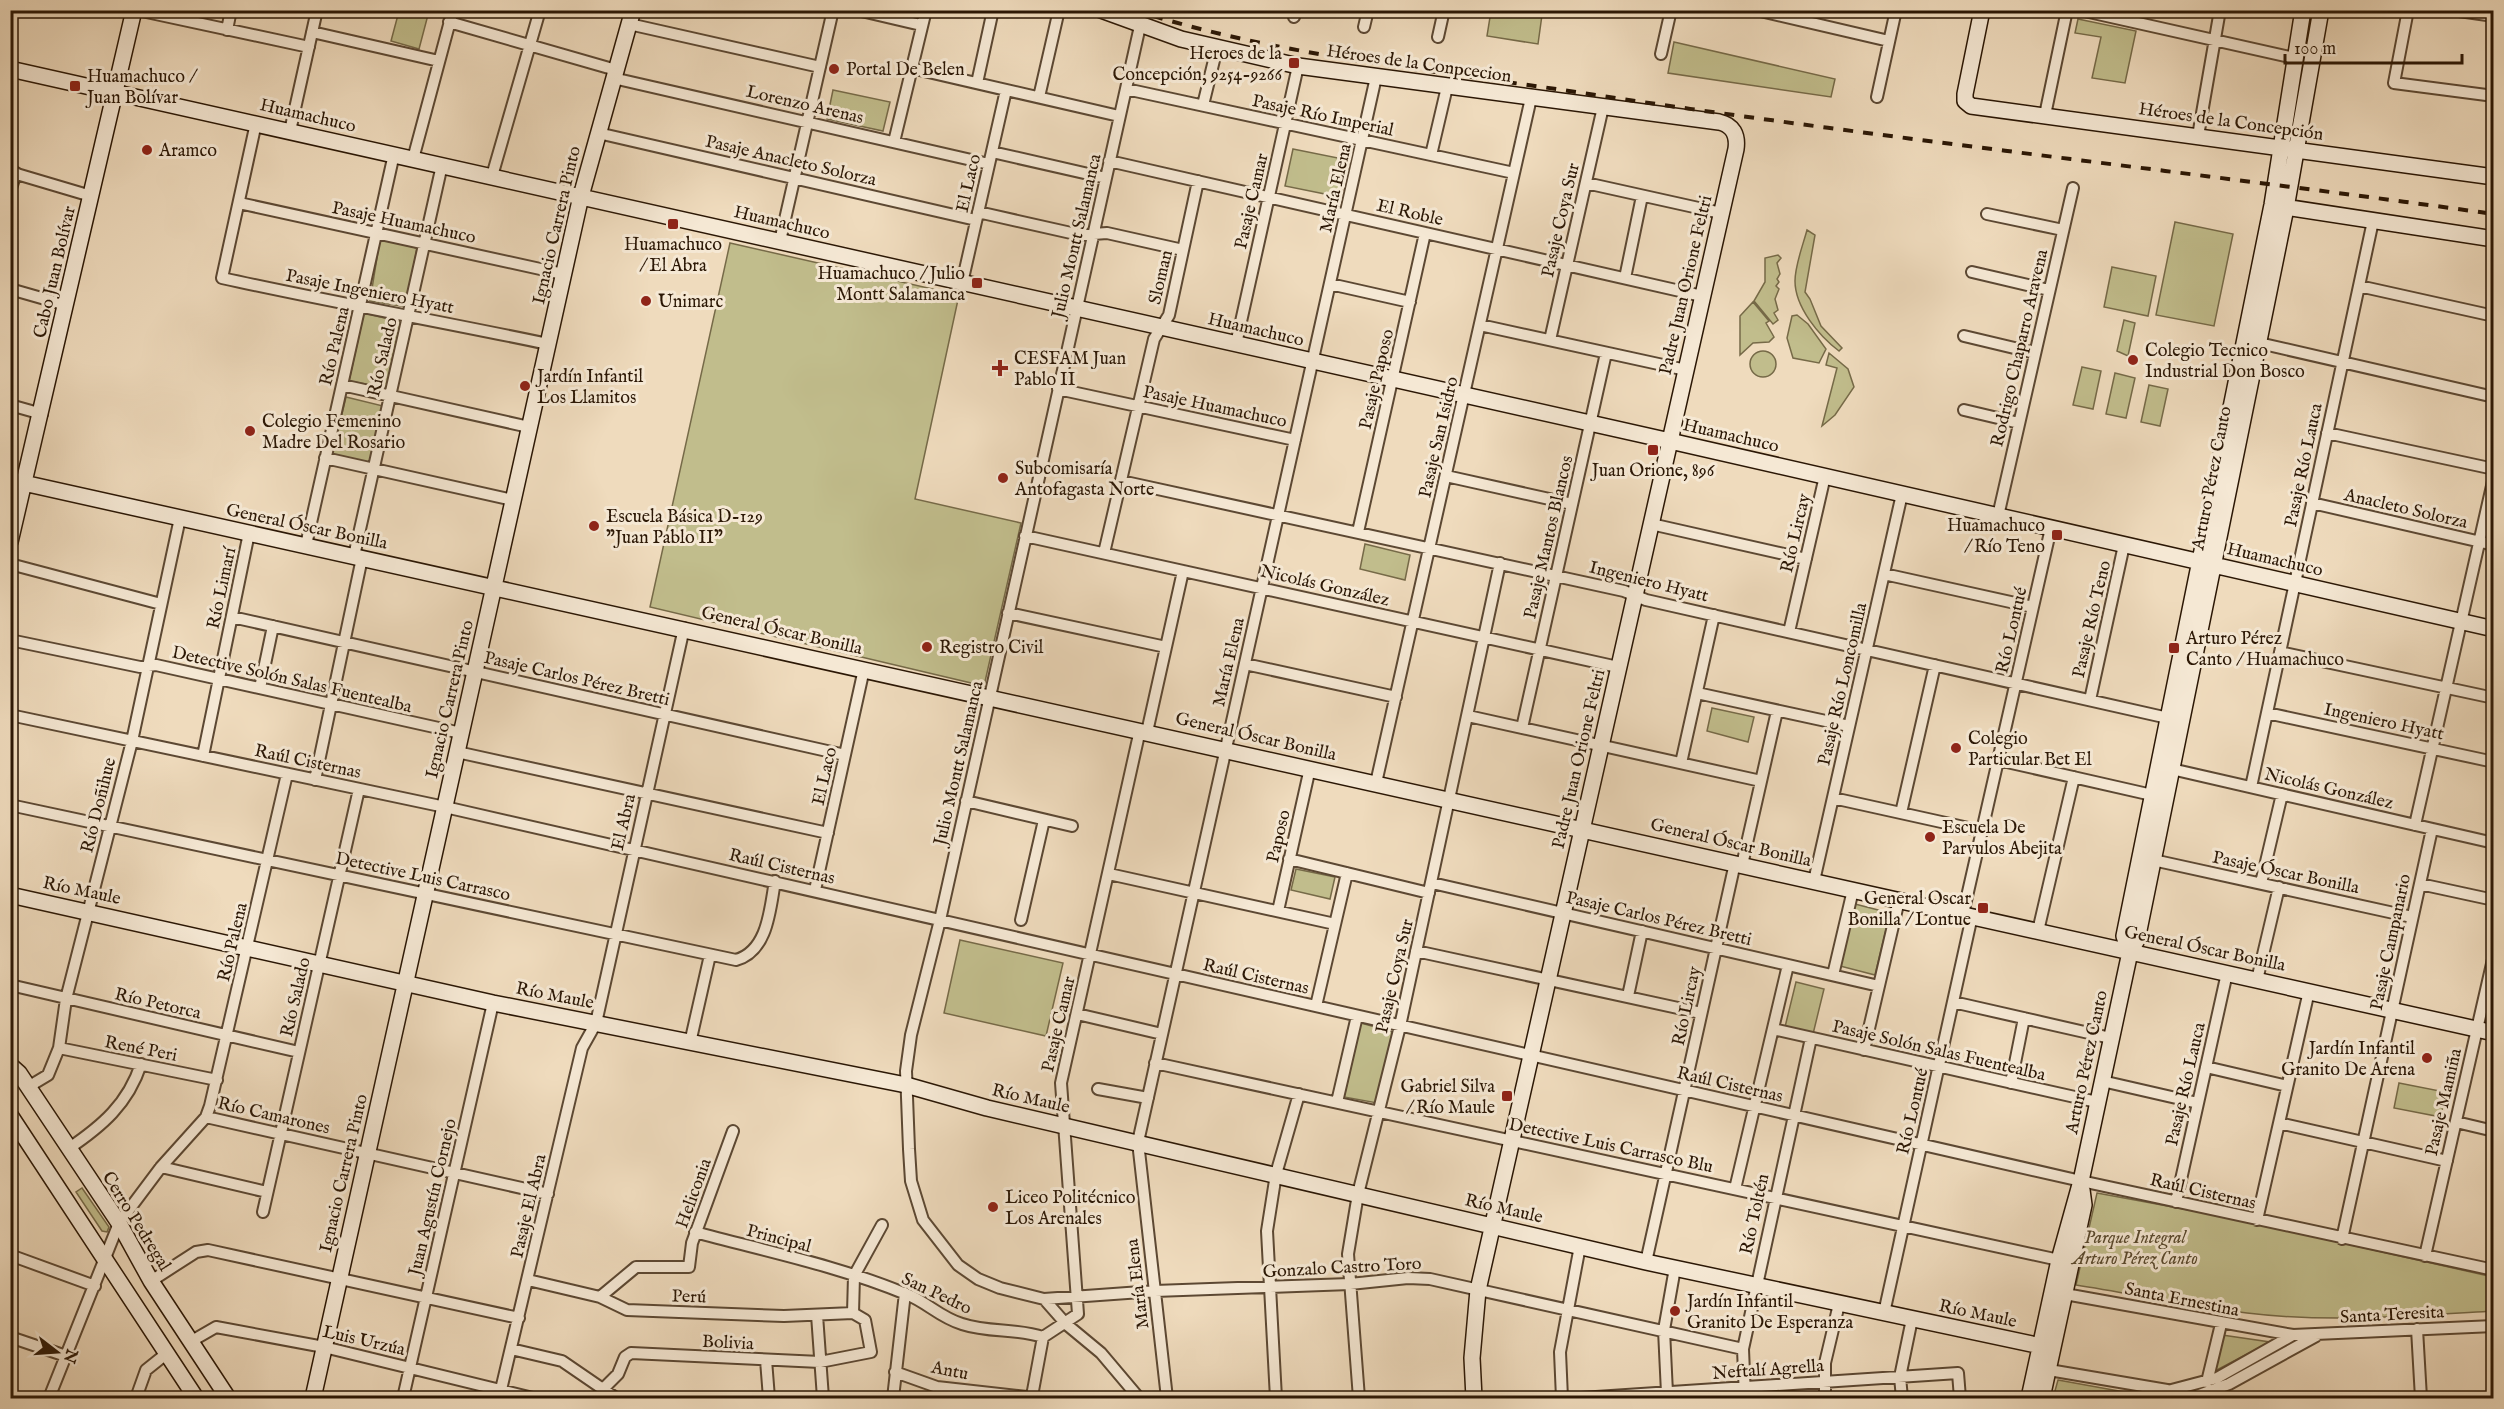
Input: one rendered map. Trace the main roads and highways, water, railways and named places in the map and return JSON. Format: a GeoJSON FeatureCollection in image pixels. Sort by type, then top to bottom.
{"type":"FeatureCollection","features":[{"type":"Feature","properties":{"kind":"railway"},"geometry":{"type":"LineString","coordinates":[[1134,10],[1241,39],[1405,68],[1800,124],[2494,214]]}},
{"type":"Feature","properties":{"kind":"place","name":"Heroes de la Concepción, 9254-9266"},"geometry":{"type":"Point","coordinates":[1294,63]}},
{"type":"Feature","properties":{"kind":"place","name":"Portal De Belen"},"geometry":{"type":"Point","coordinates":[834,69]}},
{"type":"Feature","properties":{"kind":"place","name":"Huamachuco / Juan Bolívar"},"geometry":{"type":"Point","coordinates":[75,86]}},
{"type":"Feature","properties":{"kind":"place","name":"Aramco"},"geometry":{"type":"Point","coordinates":[147,150]}},
{"type":"Feature","properties":{"kind":"place","name":"Huamachuco / El Abra"},"geometry":{"type":"Point","coordinates":[673,224]}},
{"type":"Feature","properties":{"kind":"place","name":"Huamachuco / Julio Montt Salamanca"},"geometry":{"type":"Point","coordinates":[977,283]}},
{"type":"Feature","properties":{"kind":"place","name":"Unimarc"},"geometry":{"type":"Point","coordinates":[646,301]}},
{"type":"Feature","properties":{"kind":"place","name":"Colegio Tecnico Industrial Don Bosco"},"geometry":{"type":"Point","coordinates":[2133,360]}},
{"type":"Feature","properties":{"kind":"place","name":"CESFAM Juan Pablo II"},"geometry":{"type":"Point","coordinates":[1000,368]}},
{"type":"Feature","properties":{"kind":"place","name":"Jardín Infantil Los Llamitos"},"geometry":{"type":"Point","coordinates":[525,386]}},
{"type":"Feature","properties":{"kind":"place","name":"Colegio Femenino Madre Del Rosario"},"geometry":{"type":"Point","coordinates":[250,431]}},
{"type":"Feature","properties":{"kind":"place","name":"Juan Orione, 896"},"geometry":{"type":"Point","coordinates":[1653,450]}},
{"type":"Feature","properties":{"kind":"place","name":"Subcomisaría Antofagasta Norte"},"geometry":{"type":"Point","coordinates":[1003,478]}},
{"type":"Feature","properties":{"kind":"place","name":"Escuela Básica D-129 \"Juan Pablo II\""},"geometry":{"type":"Point","coordinates":[594,526]}},
{"type":"Feature","properties":{"kind":"place","name":"Huamachuco / Río Teno"},"geometry":{"type":"Point","coordinates":[2057,535]}},
{"type":"Feature","properties":{"kind":"place","name":"Registro Civil"},"geometry":{"type":"Point","coordinates":[927,647]}},
{"type":"Feature","properties":{"kind":"place","name":"Arturo Pérez Canto / Huamachuco"},"geometry":{"type":"Point","coordinates":[2174,648]}},
{"type":"Feature","properties":{"kind":"place","name":"Colegio Particular Bet El"},"geometry":{"type":"Point","coordinates":[1956,748]}},
{"type":"Feature","properties":{"kind":"place","name":"Escuela De Parvulos Abejita"},"geometry":{"type":"Point","coordinates":[1930,837]}},
{"type":"Feature","properties":{"kind":"place","name":"General Oscar Bonilla / Lontue"},"geometry":{"type":"Point","coordinates":[1983,908]}},
{"type":"Feature","properties":{"kind":"place","name":"Jardín Infantil Granito De Arena"},"geometry":{"type":"Point","coordinates":[2427,1058]}},
{"type":"Feature","properties":{"kind":"place","name":"Gabriel Silva / Río Maule"},"geometry":{"type":"Point","coordinates":[1507,1096]}},
{"type":"Feature","properties":{"kind":"place","name":"Liceo Politécnico Los Arenales"},"geometry":{"type":"Point","coordinates":[993,1207]}},
{"type":"Feature","properties":{"kind":"place","name":"Jardín Infantil Granito De Esperanza"},"geometry":{"type":"Point","coordinates":[1675,1311]}},
{"type":"Feature","properties":{"kind":"park label","name":"Parque Integral Arturo Pérez Canto"},"geometry":{"type":"Point","coordinates":[2135,1247]}}]}
